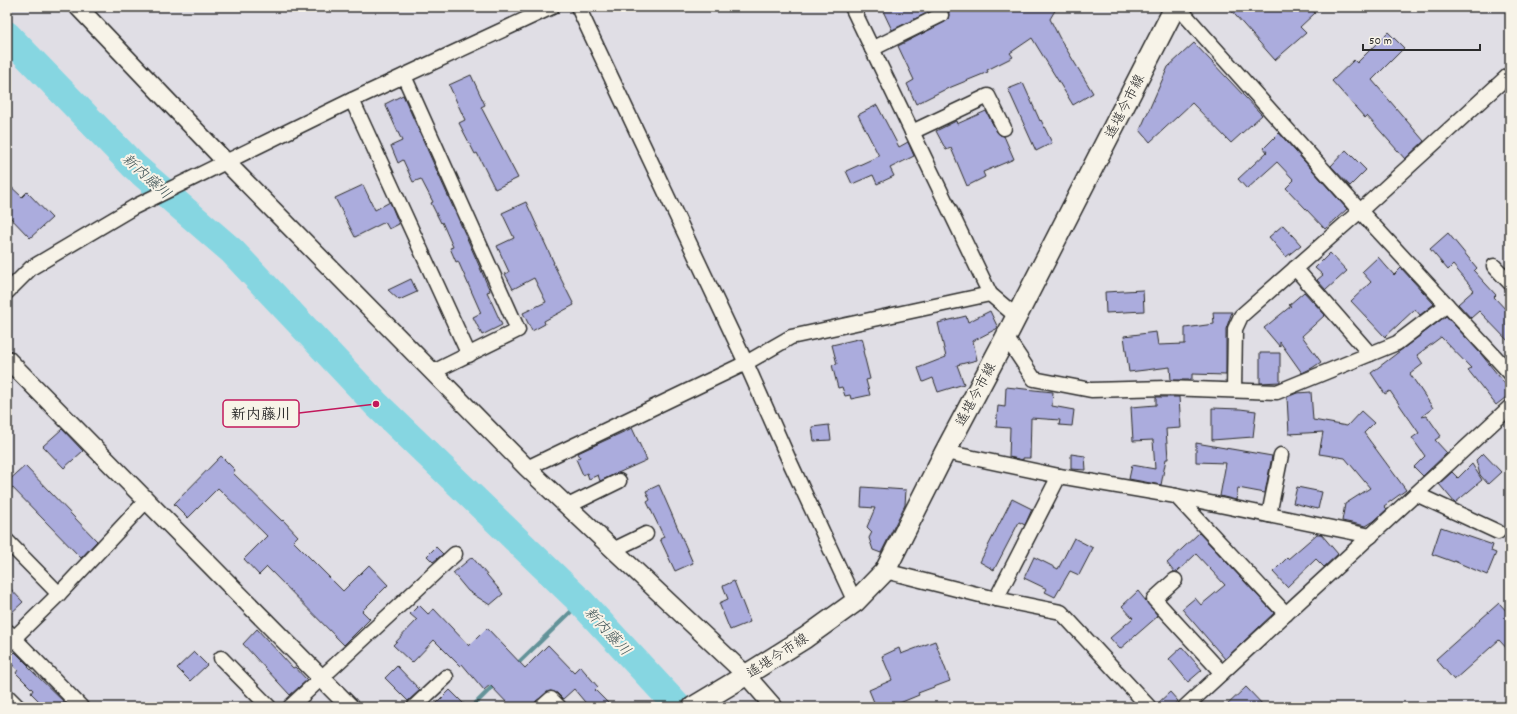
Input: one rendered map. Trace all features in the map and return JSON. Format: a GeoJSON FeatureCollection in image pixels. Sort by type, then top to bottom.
{"type":"FeatureCollection","features":[{"type":"Feature","properties":{"kind":"main road","name":"遙堪今市線"},"geometry":{"type":"LineString","coordinates":[[692,707],[805,638],[855,602],[885,571],[944,452],[1006,337],[1177,7]]}},
{"type":"Feature","properties":{"kind":"street"},"geometry":{"type":"LineString","coordinates":[[78,7],[220,165],[433,372],[527,468],[613,550],[739,679],[774,707]]}},
{"type":"Feature","properties":{"kind":"street"},"geometry":{"type":"LineString","coordinates":[[7,292],[31,268],[134,208],[352,100],[552,7]]}},
{"type":"Feature","properties":{"kind":"street"},"geometry":{"type":"LineString","coordinates":[[578,7],[746,363],[855,602]]}},
{"type":"Feature","properties":{"kind":"street"},"geometry":{"type":"LineString","coordinates":[[852,7],[990,294],[1016,316]]}},
{"type":"Feature","properties":{"kind":"street"},"geometry":{"type":"LineString","coordinates":[[1177,7],[1360,211],[1510,373]]}},
{"type":"Feature","properties":{"kind":"street"},"geometry":{"type":"LineString","coordinates":[[872,49],[941,15]]}},
{"type":"Feature","properties":{"kind":"street"},"geometry":{"type":"LineString","coordinates":[[1234,390],[1235,329],[1241,316],[1360,211],[1510,74]]}},
{"type":"Feature","properties":{"kind":"street"},"geometry":{"type":"LineString","coordinates":[[404,76],[518,330],[433,372]]}},
{"type":"Feature","properties":{"kind":"street"},"geometry":{"type":"LineString","coordinates":[[912,132],[988,96],[1004,128]]}},
{"type":"Feature","properties":{"kind":"street"},"geometry":{"type":"LineString","coordinates":[[352,100],[469,355]]}},
{"type":"Feature","properties":{"kind":"street"},"geometry":{"type":"LineString","coordinates":[[1494,266],[1510,283]]}},
{"type":"Feature","properties":{"kind":"street"},"geometry":{"type":"LineString","coordinates":[[1295,268],[1370,354]]}},
{"type":"Feature","properties":{"kind":"street"},"geometry":{"type":"LineString","coordinates":[[527,468],[746,363],[791,337],[990,294]]}},
{"type":"Feature","properties":{"kind":"street"},"geometry":{"type":"LineString","coordinates":[[1006,337],[1034,379],[1091,390],[1167,388],[1277,392],[1397,343],[1447,304]]}},
{"type":"Feature","properties":{"kind":"street"},"geometry":{"type":"LineString","coordinates":[[7,359],[350,707]]}},
{"type":"Feature","properties":{"kind":"street"},"geometry":{"type":"LineString","coordinates":[[1185,707],[1510,407]]}},
{"type":"Feature","properties":{"kind":"street"},"geometry":{"type":"LineString","coordinates":[[944,452],[1059,476],[1176,496],[1371,536]]}},
{"type":"Feature","properties":{"kind":"street"},"geometry":{"type":"LineString","coordinates":[[1269,515],[1282,456]]}},
{"type":"Feature","properties":{"kind":"street"},"geometry":{"type":"LineString","coordinates":[[996,599],[1059,476]]}},
{"type":"Feature","properties":{"kind":"street"},"geometry":{"type":"LineString","coordinates":[[568,506],[619,481]]}},
{"type":"Feature","properties":{"kind":"street"},"geometry":{"type":"LineString","coordinates":[[1416,494],[1498,532]]}},
{"type":"Feature","properties":{"kind":"street"},"geometry":{"type":"LineString","coordinates":[[1176,496],[1286,614]]}},
{"type":"Feature","properties":{"kind":"street"},"geometry":{"type":"LineString","coordinates":[[81,707],[9,638],[59,594],[146,501]]}},
{"type":"Feature","properties":{"kind":"street"},"geometry":{"type":"LineString","coordinates":[[613,550],[646,534]]}},
{"type":"Feature","properties":{"kind":"street"},"geometry":{"type":"LineString","coordinates":[[7,541],[59,594]]}},
{"type":"Feature","properties":{"kind":"street"},"geometry":{"type":"LineString","coordinates":[[290,707],[455,554]]}},
{"type":"Feature","properties":{"kind":"street"},"geometry":{"type":"LineString","coordinates":[[885,571],[996,599],[1061,612],[1149,707]]}},
{"type":"Feature","properties":{"kind":"street"},"geometry":{"type":"LineString","coordinates":[[1175,580],[1154,599],[1222,673]]}},
{"type":"Feature","properties":{"kind":"street"},"geometry":{"type":"LineString","coordinates":[[221,658],[269,707]]}},
{"type":"Feature","properties":{"kind":"street"},"geometry":{"type":"LineString","coordinates":[[414,707],[446,677]]}},
{"type":"Feature","properties":{"kind":"street"},"geometry":{"type":"LineString","coordinates":[[7,696],[18,707]]}},
{"type":"Feature","properties":{"kind":"street"},"geometry":{"type":"LineString","coordinates":[[542,707],[551,699],[559,707]]}},
{"type":"Feature","properties":{"kind":"building"},"geometry":{"type":"Polygon","coordinates":[[[891,7],[939,7],[892,30],[883,11],[891,7]]]}},
{"type":"Feature","properties":{"kind":"building"},"geometry":{"type":"Polygon","coordinates":[[[943,7],[1057,7],[1050,19],[1059,37],[1093,93],[1073,105],[1032,38],[1010,53],[1013,57],[987,70],[988,72],[944,90],[916,104],[907,84],[914,80],[898,46],[945,22],[949,15],[948,11],[943,7]]]}},
{"type":"Feature","properties":{"kind":"building"},"geometry":{"type":"Polygon","coordinates":[[[1228,7],[1309,7],[1315,13],[1300,27],[1306,33],[1275,60],[1228,7]]]}},
{"type":"Feature","properties":{"kind":"building"},"geometry":{"type":"Polygon","coordinates":[[[1388,32],[1404,48],[1372,80],[1424,141],[1405,159],[1367,116],[1365,118],[1332,81],[1354,60],[1357,63],[1388,32]]]}},
{"type":"Feature","properties":{"kind":"building"},"geometry":{"type":"Polygon","coordinates":[[[1194,43],[1262,115],[1231,143],[1192,103],[1150,142],[1140,130],[1168,67],[1194,43]]]}},
{"type":"Feature","properties":{"kind":"building"},"geometry":{"type":"Polygon","coordinates":[[[471,75],[485,105],[481,107],[518,178],[495,189],[477,153],[475,154],[459,123],[465,120],[449,85],[471,75]]]}},
{"type":"Feature","properties":{"kind":"building"},"geometry":{"type":"Polygon","coordinates":[[[1023,83],[1040,121],[1041,120],[1052,143],[1036,151],[1008,89],[1023,83]]]}},
{"type":"Feature","properties":{"kind":"building"},"geometry":{"type":"Polygon","coordinates":[[[403,95],[490,291],[487,292],[502,325],[482,335],[473,317],[481,313],[458,261],[456,262],[450,248],[453,247],[442,222],[441,223],[431,203],[433,202],[421,179],[413,182],[403,160],[398,163],[391,146],[402,141],[385,104],[403,95]]]}},
{"type":"Feature","properties":{"kind":"building"},"geometry":{"type":"Polygon","coordinates":[[[877,105],[899,147],[908,142],[914,156],[890,168],[894,176],[877,184],[873,175],[852,184],[846,171],[879,156],[858,115],[877,105]]]}},
{"type":"Feature","properties":{"kind":"building"},"geometry":{"type":"Polygon","coordinates":[[[986,111],[997,132],[1004,136],[1014,159],[983,172],[985,177],[967,186],[951,148],[946,150],[936,131],[956,121],[957,124],[986,111]]]}},
{"type":"Feature","properties":{"kind":"building"},"geometry":{"type":"Polygon","coordinates":[[[1279,133],[1347,209],[1325,229],[1286,188],[1294,180],[1277,162],[1247,189],[1238,179],[1267,152],[1264,148],[1279,133]]]}},
{"type":"Feature","properties":{"kind":"building"},"geometry":{"type":"Polygon","coordinates":[[[1346,150],[1366,170],[1350,186],[1331,166],[1346,150]]]}},
{"type":"Feature","properties":{"kind":"building"},"geometry":{"type":"Polygon","coordinates":[[[7,183],[22,197],[27,192],[52,218],[30,238],[7,214],[7,183]]]}},
{"type":"Feature","properties":{"kind":"building"},"geometry":{"type":"Polygon","coordinates":[[[363,185],[375,210],[390,202],[399,224],[389,229],[385,222],[355,237],[335,198],[363,185]]]}},
{"type":"Feature","properties":{"kind":"building"},"geometry":{"type":"Polygon","coordinates":[[[526,202],[553,263],[574,305],[544,321],[545,324],[532,331],[523,313],[546,302],[534,278],[513,289],[505,274],[509,272],[497,246],[514,238],[502,213],[526,202]]]}},
{"type":"Feature","properties":{"kind":"building"},"geometry":{"type":"Polygon","coordinates":[[[1283,225],[1301,245],[1286,257],[1269,237],[1283,225]]]}},
{"type":"Feature","properties":{"kind":"building"},"geometry":{"type":"Polygon","coordinates":[[[1448,233],[1477,268],[1474,271],[1496,295],[1494,297],[1508,312],[1506,315],[1510,320],[1510,343],[1479,311],[1471,318],[1458,304],[1474,290],[1453,265],[1448,270],[1430,249],[1448,233]]]}},
{"type":"Feature","properties":{"kind":"building"},"geometry":{"type":"Polygon","coordinates":[[[1330,253],[1347,271],[1326,290],[1317,280],[1323,275],[1315,268],[1330,253]]]}},
{"type":"Feature","properties":{"kind":"building"},"geometry":{"type":"Polygon","coordinates":[[[1378,257],[1394,275],[1401,268],[1434,304],[1420,315],[1415,309],[1385,337],[1351,301],[1371,282],[1362,272],[1378,257]]]}},
{"type":"Feature","properties":{"kind":"building"},"geometry":{"type":"Polygon","coordinates":[[[411,279],[417,292],[399,300],[388,290],[411,279]]]}},
{"type":"Feature","properties":{"kind":"building"},"geometry":{"type":"Polygon","coordinates":[[[1143,290],[1144,311],[1106,313],[1105,292],[1143,290]]]}},
{"type":"Feature","properties":{"kind":"building"},"geometry":{"type":"Polygon","coordinates":[[[1304,292],[1325,315],[1302,336],[1321,362],[1302,373],[1280,342],[1280,347],[1264,328],[1291,306],[1289,305],[1304,292]]]}},
{"type":"Feature","properties":{"kind":"building"},"geometry":{"type":"Polygon","coordinates":[[[990,311],[998,328],[973,341],[977,360],[957,365],[964,384],[938,392],[933,378],[923,382],[918,368],[946,357],[938,323],[966,316],[968,322],[990,311]]]}},
{"type":"Feature","properties":{"kind":"building"},"geometry":{"type":"Polygon","coordinates":[[[1213,312],[1232,312],[1226,329],[1226,375],[1192,374],[1192,380],[1171,380],[1170,367],[1129,372],[1124,336],[1156,332],[1158,345],[1185,344],[1185,328],[1214,324],[1213,312]]]}},
{"type":"Feature","properties":{"kind":"building"},"geometry":{"type":"Polygon","coordinates":[[[1446,316],[1481,354],[1510,390],[1510,394],[1496,405],[1468,370],[1471,368],[1441,337],[1417,355],[1423,364],[1410,374],[1433,408],[1421,417],[1427,416],[1441,436],[1435,440],[1447,453],[1423,476],[1414,467],[1425,456],[1412,438],[1419,433],[1390,391],[1385,394],[1371,373],[1446,316]]]}},
{"type":"Feature","properties":{"kind":"building"},"geometry":{"type":"Polygon","coordinates":[[[862,338],[865,350],[863,351],[870,379],[866,380],[870,395],[851,399],[850,395],[845,396],[842,387],[838,388],[832,365],[837,364],[832,345],[862,338]]]}},
{"type":"Feature","properties":{"kind":"building"},"geometry":{"type":"Polygon","coordinates":[[[1260,353],[1280,353],[1280,382],[1260,383],[1260,353]]]}},
{"type":"Feature","properties":{"kind":"building"},"geometry":{"type":"Polygon","coordinates":[[[1006,387],[1053,392],[1052,406],[1074,410],[1072,426],[1059,425],[1060,420],[1031,418],[1030,458],[1023,458],[1023,460],[1009,457],[1010,428],[996,427],[998,406],[1005,407],[1006,387]]]}},
{"type":"Feature","properties":{"kind":"building"},"geometry":{"type":"Polygon","coordinates":[[[1311,392],[1313,420],[1347,426],[1361,411],[1374,423],[1364,433],[1406,490],[1384,506],[1387,509],[1366,526],[1342,521],[1345,504],[1370,488],[1345,458],[1319,454],[1323,432],[1289,434],[1287,397],[1297,393],[1311,392]]]}},
{"type":"Feature","properties":{"kind":"building"},"geometry":{"type":"Polygon","coordinates":[[[1156,397],[1179,397],[1181,428],[1166,429],[1168,459],[1166,459],[1161,485],[1129,479],[1132,465],[1155,469],[1153,440],[1133,441],[1131,407],[1156,405],[1156,397]]]}},
{"type":"Feature","properties":{"kind":"building"},"geometry":{"type":"Polygon","coordinates":[[[1212,408],[1256,411],[1253,437],[1212,440],[1212,408]]]}},
{"type":"Feature","properties":{"kind":"building"},"geometry":{"type":"Polygon","coordinates":[[[829,425],[831,440],[814,441],[812,427],[829,425]]]}},
{"type":"Feature","properties":{"kind":"building"},"geometry":{"type":"Polygon","coordinates":[[[632,428],[647,460],[600,481],[598,475],[589,479],[587,473],[583,475],[576,459],[580,457],[578,453],[632,428]]]}},
{"type":"Feature","properties":{"kind":"building"},"geometry":{"type":"Polygon","coordinates":[[[62,429],[83,451],[64,468],[43,446],[62,429]]]}},
{"type":"Feature","properties":{"kind":"building"},"geometry":{"type":"Polygon","coordinates":[[[1196,443],[1272,456],[1265,493],[1238,488],[1236,500],[1220,496],[1226,463],[1196,462],[1196,443]]]}},
{"type":"Feature","properties":{"kind":"building"},"geometry":{"type":"Polygon","coordinates":[[[1483,453],[1501,472],[1488,484],[1480,475],[1476,460],[1483,453]]]}},
{"type":"Feature","properties":{"kind":"building"},"geometry":{"type":"Polygon","coordinates":[[[1071,454],[1085,456],[1086,470],[1071,469],[1071,454]]]}},
{"type":"Feature","properties":{"kind":"building"},"geometry":{"type":"Polygon","coordinates":[[[221,456],[235,470],[233,473],[298,536],[293,541],[343,591],[369,565],[388,585],[362,611],[370,619],[344,645],[267,567],[259,575],[244,559],[267,536],[218,488],[188,518],[174,504],[221,456]]]}},
{"type":"Feature","properties":{"kind":"building"},"geometry":{"type":"Polygon","coordinates":[[[1472,464],[1482,480],[1455,503],[1439,484],[1452,472],[1458,478],[1472,464]]]}},
{"type":"Feature","properties":{"kind":"building"},"geometry":{"type":"Polygon","coordinates":[[[25,466],[97,541],[81,558],[7,482],[25,466]]]}},
{"type":"Feature","properties":{"kind":"building"},"geometry":{"type":"Polygon","coordinates":[[[659,485],[693,563],[675,571],[660,539],[664,537],[647,502],[650,500],[646,491],[659,485]]]}},
{"type":"Feature","properties":{"kind":"building"},"geometry":{"type":"Polygon","coordinates":[[[862,487],[906,490],[905,505],[881,553],[873,550],[869,538],[872,532],[867,527],[875,508],[861,507],[862,487]]]}},
{"type":"Feature","properties":{"kind":"building"},"geometry":{"type":"Polygon","coordinates":[[[1297,487],[1322,492],[1318,509],[1293,503],[1297,487]]]}},
{"type":"Feature","properties":{"kind":"building"},"geometry":{"type":"Polygon","coordinates":[[[1012,499],[1032,509],[1025,525],[1019,522],[994,570],[980,562],[1012,499]]]}},
{"type":"Feature","properties":{"kind":"building"},"geometry":{"type":"Polygon","coordinates":[[[1441,527],[1493,545],[1491,551],[1496,553],[1487,575],[1454,561],[1432,554],[1441,527]]]}},
{"type":"Feature","properties":{"kind":"building"},"geometry":{"type":"Polygon","coordinates":[[[1199,533],[1274,613],[1225,659],[1182,609],[1195,598],[1201,605],[1225,585],[1196,554],[1177,572],[1174,572],[1167,563],[1199,533]]]}},
{"type":"Feature","properties":{"kind":"building"},"geometry":{"type":"Polygon","coordinates":[[[1317,534],[1321,534],[1338,554],[1324,567],[1316,559],[1287,587],[1273,572],[1287,558],[1288,559],[1317,534]]]}},
{"type":"Feature","properties":{"kind":"building"},"geometry":{"type":"Polygon","coordinates":[[[1074,538],[1093,548],[1079,575],[1070,571],[1055,597],[1045,592],[1047,589],[1024,578],[1034,557],[1058,569],[1074,538]]]}},
{"type":"Feature","properties":{"kind":"building"},"geometry":{"type":"Polygon","coordinates":[[[436,547],[443,554],[433,562],[427,556],[436,547]]]}},
{"type":"Feature","properties":{"kind":"building"},"geometry":{"type":"Polygon","coordinates":[[[472,557],[503,594],[490,605],[468,591],[453,573],[472,557]]]}},
{"type":"Feature","properties":{"kind":"building"},"geometry":{"type":"Polygon","coordinates":[[[734,581],[750,622],[730,630],[719,603],[728,599],[723,586],[734,581]]]}},
{"type":"Feature","properties":{"kind":"building"},"geometry":{"type":"Polygon","coordinates":[[[7,585],[23,602],[7,617],[7,585]]]}},
{"type":"Feature","properties":{"kind":"building"},"geometry":{"type":"Polygon","coordinates":[[[1138,591],[1158,616],[1120,649],[1110,638],[1133,618],[1122,606],[1138,591]]]}},
{"type":"Feature","properties":{"kind":"building"},"geometry":{"type":"Polygon","coordinates":[[[1499,603],[1510,615],[1510,652],[1499,640],[1454,680],[1436,659],[1499,603]]]}},
{"type":"Feature","properties":{"kind":"building"},"geometry":{"type":"Polygon","coordinates":[[[419,605],[428,614],[434,609],[469,646],[487,628],[525,668],[548,645],[574,672],[580,666],[598,687],[595,690],[612,707],[589,707],[574,689],[563,699],[557,693],[550,691],[536,701],[534,707],[511,707],[490,685],[484,690],[462,664],[460,666],[434,640],[412,663],[393,645],[417,620],[410,614],[419,605]]]}},
{"type":"Feature","properties":{"kind":"building"},"geometry":{"type":"Polygon","coordinates":[[[257,629],[293,668],[295,667],[307,680],[290,695],[243,644],[257,629]]]}},
{"type":"Feature","properties":{"kind":"building"},"geometry":{"type":"Polygon","coordinates":[[[935,641],[950,681],[918,693],[919,695],[890,707],[876,707],[869,690],[892,680],[882,656],[899,648],[901,654],[935,641]]]}},
{"type":"Feature","properties":{"kind":"building"},"geometry":{"type":"Polygon","coordinates":[[[1182,647],[1202,670],[1188,682],[1169,659],[1182,647]]]}},
{"type":"Feature","properties":{"kind":"building"},"geometry":{"type":"Polygon","coordinates":[[[15,652],[29,666],[28,667],[69,707],[33,707],[39,701],[31,693],[33,690],[16,673],[18,670],[7,660],[15,652]]]}},
{"type":"Feature","properties":{"kind":"building"},"geometry":{"type":"Polygon","coordinates":[[[194,652],[207,665],[190,681],[177,668],[194,652]]]}},
{"type":"Feature","properties":{"kind":"building"},"geometry":{"type":"Polygon","coordinates":[[[397,666],[420,690],[408,701],[385,678],[397,666]]]}},
{"type":"Feature","properties":{"kind":"building"},"geometry":{"type":"Polygon","coordinates":[[[1246,687],[1265,707],[1225,707],[1246,687]]]}},
{"type":"Feature","properties":{"kind":"building"},"geometry":{"type":"Polygon","coordinates":[[[450,690],[467,707],[433,707],[450,690]]]}},
{"type":"Feature","properties":{"kind":"building"},"geometry":{"type":"Polygon","coordinates":[[[1170,692],[1178,701],[1171,707],[1157,707],[1157,704],[1170,692]]]}},
{"type":"Feature","properties":{"kind":"waterway","name":"新内藤川"},"geometry":{"type":"LineString","coordinates":[[7,35],[134,166],[232,251],[376,404],[581,602],[678,707]]}},
{"type":"Feature","properties":{"kind":"waterway"},"geometry":{"type":"LineString","coordinates":[[515,666],[581,602]]}},
{"type":"Feature","properties":{"kind":"waterway"},"geometry":{"type":"LineString","coordinates":[[472,707],[496,683]]}},
{"type":"Feature","properties":{"kind":"place","name":"新内藤川"},"geometry":{"type":"Point","coordinates":[376,404]}}]}
